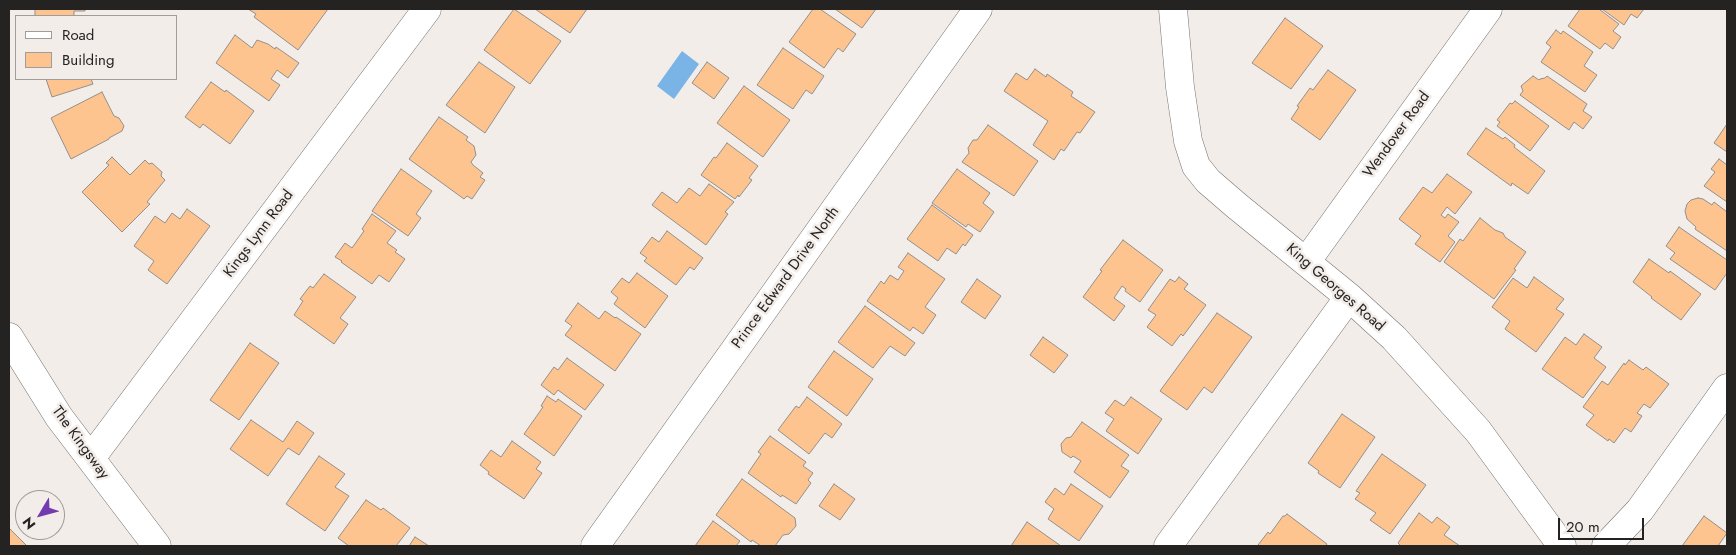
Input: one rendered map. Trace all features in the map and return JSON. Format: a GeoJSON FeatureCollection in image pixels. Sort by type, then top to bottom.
{"type":"FeatureCollection","features":[{"type":"Feature","properties":{"kind":"street","name":"Kings Lynn Road"},"geometry":{"type":"LineString","coordinates":[[91,458],[427,9]]}},
{"type":"Feature","properties":{"kind":"street","name":"Prince Edward Drive North"},"geometry":{"type":"LineString","coordinates":[[594,546],[978,9]]}},
{"type":"Feature","properties":{"kind":"street","name":"King Georges Road"},"geometry":{"type":"LineString","coordinates":[[1173,9],[1180,87],[1188,140],[1196,166],[1208,181],[1349,297],[1394,338],[1478,431],[1562,546]]}},
{"type":"Feature","properties":{"kind":"street","name":"Wendover Road"},"geometry":{"type":"LineString","coordinates":[[1306,262],[1488,9]]}},
{"type":"Feature","properties":{"kind":"street"},"geometry":{"type":"LineString","coordinates":[[1168,546],[1349,297]]}},
{"type":"Feature","properties":{"kind":"street","name":"The Kingsway"},"geometry":{"type":"LineString","coordinates":[[9,337],[59,417],[157,546]]}},
{"type":"Feature","properties":{"kind":"street"},"geometry":{"type":"LineString","coordinates":[[1606,546],[1640,510],[1727,388]]}},
{"type":"Feature","properties":{"kind":"water"},"geometry":{"type":"Polygon","coordinates":[[[682,51],[699,64],[674,99],[657,86],[682,51]]]}},
{"type":"Feature","properties":{"kind":"building"},"geometry":{"type":"Polygon","coordinates":[[[35,9],[85,9],[85,11],[74,11],[74,15],[35,15],[35,9]]]}},
{"type":"Feature","properties":{"kind":"building"},"geometry":{"type":"Polygon","coordinates":[[[248,9],[328,9],[298,50],[254,17],[256,14],[248,9]]]}},
{"type":"Feature","properties":{"kind":"building"},"geometry":{"type":"Polygon","coordinates":[[[514,9],[561,41],[530,84],[484,50],[514,9]]]}},
{"type":"Feature","properties":{"kind":"building"},"geometry":{"type":"Polygon","coordinates":[[[535,9],[587,9],[570,33],[535,9]]]}},
{"type":"Feature","properties":{"kind":"building"},"geometry":{"type":"Polygon","coordinates":[[[813,9],[820,9],[856,34],[843,52],[838,48],[824,68],[789,42],[813,9]]]}},
{"type":"Feature","properties":{"kind":"building"},"geometry":{"type":"Polygon","coordinates":[[[835,9],[876,9],[862,28],[835,9]]]}},
{"type":"Feature","properties":{"kind":"building"},"geometry":{"type":"Polygon","coordinates":[[[1580,9],[1599,9],[1619,24],[1613,31],[1621,37],[1613,49],[1605,43],[1600,49],[1568,26],[1580,9]]]}},
{"type":"Feature","properties":{"kind":"building"},"geometry":{"type":"Polygon","coordinates":[[[1602,9],[1644,9],[1637,18],[1631,14],[1624,25],[1602,9]]]}},
{"type":"Feature","properties":{"kind":"building"},"geometry":{"type":"Polygon","coordinates":[[[1285,18],[1323,46],[1291,89],[1252,63],[1285,18]]]}},
{"type":"Feature","properties":{"kind":"building"},"geometry":{"type":"Polygon","coordinates":[[[1556,30],[1561,34],[1563,31],[1593,52],[1584,66],[1597,75],[1585,92],[1541,62],[1551,47],[1546,43],[1556,30]]]}},
{"type":"Feature","properties":{"kind":"building"},"geometry":{"type":"Polygon","coordinates":[[[235,35],[252,48],[257,40],[275,49],[276,47],[299,63],[288,78],[277,70],[271,79],[280,85],[269,101],[216,63],[235,35]]]}},
{"type":"Feature","properties":{"kind":"building"},"geometry":{"type":"Polygon","coordinates":[[[783,48],[824,76],[812,94],[806,90],[793,109],[757,85],[783,48]]]}},
{"type":"Feature","properties":{"kind":"building"},"geometry":{"type":"Polygon","coordinates":[[[479,62],[515,87],[485,133],[446,105],[479,62]]]}},
{"type":"Feature","properties":{"kind":"building"},"geometry":{"type":"Polygon","coordinates":[[[707,62],[729,78],[714,99],[692,83],[707,62]]]}},
{"type":"Feature","properties":{"kind":"building"},"geometry":{"type":"Polygon","coordinates":[[[1035,69],[1046,77],[1047,74],[1073,92],[1071,96],[1095,112],[1080,133],[1077,132],[1064,151],[1061,149],[1054,160],[1033,145],[1048,121],[1004,91],[1016,73],[1027,80],[1035,69]]]}},
{"type":"Feature","properties":{"kind":"building"},"geometry":{"type":"Polygon","coordinates":[[[1328,70],[1356,90],[1320,140],[1291,119],[1299,107],[1297,106],[1310,88],[1313,90],[1328,70]]]}},
{"type":"Feature","properties":{"kind":"building"},"geometry":{"type":"Polygon","coordinates":[[[1533,76],[1539,80],[1547,76],[1587,104],[1583,111],[1592,117],[1583,129],[1574,122],[1569,130],[1520,95],[1523,91],[1521,86],[1533,76]]]}},
{"type":"Feature","properties":{"kind":"building"},"geometry":{"type":"Polygon","coordinates":[[[46,80],[91,80],[93,84],[52,97],[46,80]]]}},
{"type":"Feature","properties":{"kind":"building"},"geometry":{"type":"Polygon","coordinates":[[[211,82],[225,92],[226,90],[254,111],[230,144],[203,124],[200,128],[185,117],[211,82]]]}},
{"type":"Feature","properties":{"kind":"building"},"geometry":{"type":"Polygon","coordinates":[[[744,86],[790,120],[763,157],[717,123],[744,86]]]}},
{"type":"Feature","properties":{"kind":"building"},"geometry":{"type":"Polygon","coordinates":[[[102,92],[114,116],[119,118],[124,126],[122,131],[71,159],[51,118],[102,92]]]}},
{"type":"Feature","properties":{"kind":"building"},"geometry":{"type":"Polygon","coordinates":[[[1515,101],[1549,126],[1530,151],[1497,126],[1500,122],[1497,120],[1510,103],[1512,104],[1515,101]]]}},
{"type":"Feature","properties":{"kind":"building"},"geometry":{"type":"Polygon","coordinates":[[[439,117],[468,137],[466,140],[474,146],[476,155],[471,162],[483,173],[480,177],[485,180],[472,199],[467,196],[464,199],[409,159],[439,117]]]}},
{"type":"Feature","properties":{"kind":"building"},"geometry":{"type":"Polygon","coordinates":[[[1727,124],[1727,152],[1714,143],[1727,124]]]}},
{"type":"Feature","properties":{"kind":"building"},"geometry":{"type":"Polygon","coordinates":[[[988,125],[1038,161],[1014,196],[962,162],[969,153],[968,148],[973,140],[977,140],[988,125]]]}},
{"type":"Feature","properties":{"kind":"building"},"geometry":{"type":"Polygon","coordinates":[[[1486,128],[1503,139],[1505,137],[1515,145],[1514,147],[1545,171],[1528,194],[1512,183],[1511,186],[1467,154],[1486,128]]]}},
{"type":"Feature","properties":{"kind":"building"},"geometry":{"type":"Polygon","coordinates":[[[727,143],[758,166],[749,178],[752,180],[739,197],[738,195],[735,199],[701,175],[727,143]]]}},
{"type":"Feature","properties":{"kind":"building"},"geometry":{"type":"Polygon","coordinates":[[[112,157],[130,175],[145,160],[149,164],[152,163],[162,172],[161,176],[165,180],[147,202],[150,204],[122,232],[82,192],[109,165],[106,163],[112,157]]]}},
{"type":"Feature","properties":{"kind":"building"},"geometry":{"type":"Polygon","coordinates":[[[1719,159],[1727,165],[1727,202],[1704,186],[1715,172],[1711,169],[1719,159]]]}},
{"type":"Feature","properties":{"kind":"building"},"geometry":{"type":"Polygon","coordinates":[[[401,169],[432,191],[416,214],[421,218],[408,236],[372,211],[401,169]]]}},
{"type":"Feature","properties":{"kind":"building"},"geometry":{"type":"Polygon","coordinates":[[[957,169],[990,193],[983,203],[994,212],[980,232],[968,224],[966,227],[932,203],[957,169]]]}},
{"type":"Feature","properties":{"kind":"building"},"geometry":{"type":"Polygon","coordinates":[[[1447,174],[1472,192],[1455,214],[1447,207],[1441,215],[1445,218],[1448,214],[1459,222],[1448,236],[1455,242],[1440,262],[1415,244],[1421,236],[1399,219],[1423,187],[1432,193],[1447,174]]]}},
{"type":"Feature","properties":{"kind":"building"},"geometry":{"type":"Polygon","coordinates":[[[709,184],[734,202],[725,212],[728,214],[706,245],[652,205],[662,192],[677,203],[689,188],[700,196],[709,184]]]}},
{"type":"Feature","properties":{"kind":"building"},"geometry":{"type":"Polygon","coordinates":[[[1698,198],[1712,205],[1714,202],[1727,212],[1727,251],[1695,229],[1696,227],[1687,219],[1685,211],[1687,204],[1691,200],[1698,198]]]}},
{"type":"Feature","properties":{"kind":"building"},"geometry":{"type":"Polygon","coordinates":[[[932,205],[973,235],[956,254],[947,248],[938,261],[907,239],[932,205]]]}},
{"type":"Feature","properties":{"kind":"building"},"geometry":{"type":"Polygon","coordinates":[[[187,209],[210,226],[167,284],[148,270],[154,261],[134,246],[155,216],[165,223],[172,213],[180,219],[187,209]]]}},
{"type":"Feature","properties":{"kind":"building"},"geometry":{"type":"Polygon","coordinates":[[[372,214],[396,231],[387,243],[405,259],[389,282],[379,275],[372,284],[335,257],[345,243],[352,248],[364,231],[362,229],[372,214]]]}},
{"type":"Feature","properties":{"kind":"building"},"geometry":{"type":"Polygon","coordinates":[[[1480,218],[1495,230],[1503,233],[1505,237],[1526,252],[1514,269],[1516,270],[1494,299],[1444,262],[1460,239],[1463,241],[1480,218]]]}},
{"type":"Feature","properties":{"kind":"building"},"geometry":{"type":"Polygon","coordinates":[[[1679,227],[1727,260],[1727,273],[1715,290],[1670,259],[1675,253],[1666,246],[1679,227]]]}},
{"type":"Feature","properties":{"kind":"building"},"geometry":{"type":"Polygon","coordinates":[[[667,231],[703,258],[694,270],[690,267],[676,285],[644,261],[647,258],[640,253],[652,237],[659,242],[667,231]]]}},
{"type":"Feature","properties":{"kind":"building"},"geometry":{"type":"Polygon","coordinates":[[[1123,240],[1163,270],[1140,302],[1125,291],[1126,289],[1122,286],[1114,298],[1125,306],[1114,321],[1083,297],[1102,271],[1100,270],[1123,240]]]}},
{"type":"Feature","properties":{"kind":"building"},"geometry":{"type":"Polygon","coordinates":[[[908,253],[945,279],[925,307],[936,315],[923,334],[913,327],[910,331],[867,301],[881,281],[884,284],[890,275],[898,280],[904,271],[898,267],[908,253]]]}},
{"type":"Feature","properties":{"kind":"building"},"geometry":{"type":"Polygon","coordinates":[[[1649,259],[1669,273],[1670,271],[1701,294],[1681,320],[1633,282],[1649,259]]]}},
{"type":"Feature","properties":{"kind":"building"},"geometry":{"type":"Polygon","coordinates":[[[637,273],[668,296],[645,328],[614,304],[618,298],[611,292],[622,278],[629,283],[637,273]]]}},
{"type":"Feature","properties":{"kind":"building"},"geometry":{"type":"Polygon","coordinates":[[[324,274],[356,297],[340,318],[348,324],[334,344],[294,315],[303,301],[300,299],[310,286],[313,288],[324,274]]]}},
{"type":"Feature","properties":{"kind":"building"},"geometry":{"type":"Polygon","coordinates":[[[1179,277],[1188,284],[1184,289],[1206,305],[1183,336],[1181,334],[1172,346],[1147,327],[1156,315],[1148,310],[1170,279],[1175,282],[1179,277]]]}},
{"type":"Feature","properties":{"kind":"building"},"geometry":{"type":"Polygon","coordinates":[[[1534,277],[1564,299],[1556,309],[1564,314],[1536,352],[1505,329],[1510,321],[1492,307],[1513,278],[1527,288],[1534,277]]]}},
{"type":"Feature","properties":{"kind":"building"},"geometry":{"type":"Polygon","coordinates":[[[977,279],[1001,296],[985,319],[961,302],[977,279]]]}},
{"type":"Feature","properties":{"kind":"building"},"geometry":{"type":"Polygon","coordinates":[[[578,303],[599,319],[605,311],[641,334],[615,371],[565,335],[572,326],[565,321],[578,303]]]}},
{"type":"Feature","properties":{"kind":"building"},"geometry":{"type":"Polygon","coordinates":[[[865,306],[915,343],[905,356],[890,346],[873,368],[838,342],[865,306]]]}},
{"type":"Feature","properties":{"kind":"building"},"geometry":{"type":"Polygon","coordinates":[[[1217,313],[1252,337],[1212,393],[1204,387],[1187,410],[1160,391],[1217,313]]]}},
{"type":"Feature","properties":{"kind":"building"},"geometry":{"type":"Polygon","coordinates":[[[1584,334],[1602,347],[1594,358],[1606,367],[1583,398],[1542,369],[1565,337],[1576,345],[1584,334]]]}},
{"type":"Feature","properties":{"kind":"building"},"geometry":{"type":"Polygon","coordinates":[[[1043,337],[1068,355],[1054,373],[1030,355],[1043,337]]]}},
{"type":"Feature","properties":{"kind":"building"},"geometry":{"type":"Polygon","coordinates":[[[250,343],[279,363],[239,420],[210,400],[250,343]]]}},
{"type":"Feature","properties":{"kind":"building"},"geometry":{"type":"Polygon","coordinates":[[[834,351],[873,379],[847,416],[808,387],[834,351]]]}},
{"type":"Feature","properties":{"kind":"building"},"geometry":{"type":"Polygon","coordinates":[[[567,358],[604,385],[585,410],[558,390],[554,395],[541,385],[554,367],[558,370],[567,358]]]}},
{"type":"Feature","properties":{"kind":"building"},"geometry":{"type":"Polygon","coordinates":[[[1629,360],[1643,370],[1646,367],[1669,384],[1650,408],[1644,404],[1637,413],[1642,416],[1631,432],[1625,428],[1614,443],[1609,439],[1608,441],[1586,425],[1594,415],[1583,407],[1602,381],[1608,385],[1624,363],[1625,365],[1629,360]]]}},
{"type":"Feature","properties":{"kind":"building"},"geometry":{"type":"Polygon","coordinates":[[[547,396],[556,402],[558,399],[582,416],[554,456],[524,434],[543,407],[541,406],[547,396]]]}},
{"type":"Feature","properties":{"kind":"building"},"geometry":{"type":"Polygon","coordinates":[[[807,397],[842,424],[832,438],[825,433],[809,454],[778,430],[796,406],[799,408],[807,397]]]}},
{"type":"Feature","properties":{"kind":"building"},"geometry":{"type":"Polygon","coordinates":[[[1131,397],[1162,419],[1138,454],[1106,431],[1114,419],[1105,413],[1115,400],[1124,406],[1131,397]]]}},
{"type":"Feature","properties":{"kind":"building"},"geometry":{"type":"Polygon","coordinates":[[[1342,414],[1375,437],[1340,488],[1318,473],[1319,471],[1308,463],[1342,414]]]}},
{"type":"Feature","properties":{"kind":"building"},"geometry":{"type":"Polygon","coordinates":[[[251,420],[283,442],[297,421],[314,433],[299,455],[288,448],[268,476],[230,449],[251,420]]]}},
{"type":"Feature","properties":{"kind":"building"},"geometry":{"type":"Polygon","coordinates":[[[1082,422],[1129,455],[1121,466],[1129,471],[1110,498],[1074,472],[1081,461],[1073,456],[1071,458],[1062,452],[1061,444],[1066,438],[1071,437],[1082,422]]]}},
{"type":"Feature","properties":{"kind":"building"},"geometry":{"type":"Polygon","coordinates":[[[770,436],[806,462],[803,466],[813,473],[808,480],[811,483],[796,504],[782,495],[781,497],[748,473],[761,454],[758,452],[770,436]]]}},
{"type":"Feature","properties":{"kind":"building"},"geometry":{"type":"Polygon","coordinates":[[[512,441],[541,462],[536,469],[542,473],[524,499],[488,474],[489,472],[480,465],[491,450],[501,457],[512,441]]]}},
{"type":"Feature","properties":{"kind":"building"},"geometry":{"type":"Polygon","coordinates":[[[1382,454],[1426,485],[1390,534],[1370,520],[1376,513],[1355,499],[1360,493],[1356,491],[1382,454]]]}},
{"type":"Feature","properties":{"kind":"building"},"geometry":{"type":"Polygon","coordinates":[[[319,456],[345,474],[335,487],[349,496],[325,531],[286,504],[319,456]]]}},
{"type":"Feature","properties":{"kind":"building"},"geometry":{"type":"Polygon","coordinates":[[[742,479],[795,518],[796,526],[789,534],[783,535],[775,546],[761,546],[752,540],[751,542],[716,515],[742,479]]]}},
{"type":"Feature","properties":{"kind":"building"},"geometry":{"type":"Polygon","coordinates":[[[834,484],[855,499],[840,520],[819,506],[834,484]]]}},
{"type":"Feature","properties":{"kind":"building"},"geometry":{"type":"Polygon","coordinates":[[[1071,484],[1103,506],[1079,541],[1048,519],[1054,509],[1045,502],[1055,488],[1064,495],[1071,484]]]}},
{"type":"Feature","properties":{"kind":"building"},"geometry":{"type":"Polygon","coordinates":[[[366,500],[381,510],[383,508],[410,528],[396,546],[349,546],[338,538],[366,500]]]}},
{"type":"Feature","properties":{"kind":"building"},"geometry":{"type":"Polygon","coordinates":[[[1419,513],[1432,523],[1437,517],[1450,527],[1444,535],[1460,546],[1401,546],[1398,543],[1419,513]]]}},
{"type":"Feature","properties":{"kind":"building"},"geometry":{"type":"Polygon","coordinates":[[[1287,514],[1327,544],[1326,546],[1258,545],[1268,532],[1270,534],[1283,516],[1287,514]]]}},
{"type":"Feature","properties":{"kind":"building"},"geometry":{"type":"Polygon","coordinates":[[[1704,516],[1727,533],[1718,546],[1682,546],[1704,516]]]}},
{"type":"Feature","properties":{"kind":"building"},"geometry":{"type":"Polygon","coordinates":[[[713,521],[740,541],[736,546],[695,546],[713,521]]]}},
{"type":"Feature","properties":{"kind":"building"},"geometry":{"type":"Polygon","coordinates":[[[1027,522],[1061,546],[1011,546],[1027,522]]]}},
{"type":"Feature","properties":{"kind":"building"},"geometry":{"type":"Polygon","coordinates":[[[9,528],[15,534],[15,540],[21,540],[27,546],[9,546],[9,528]]]}},
{"type":"Feature","properties":{"kind":"building"},"geometry":{"type":"Polygon","coordinates":[[[415,537],[429,546],[409,546],[415,537]]]}}]}
